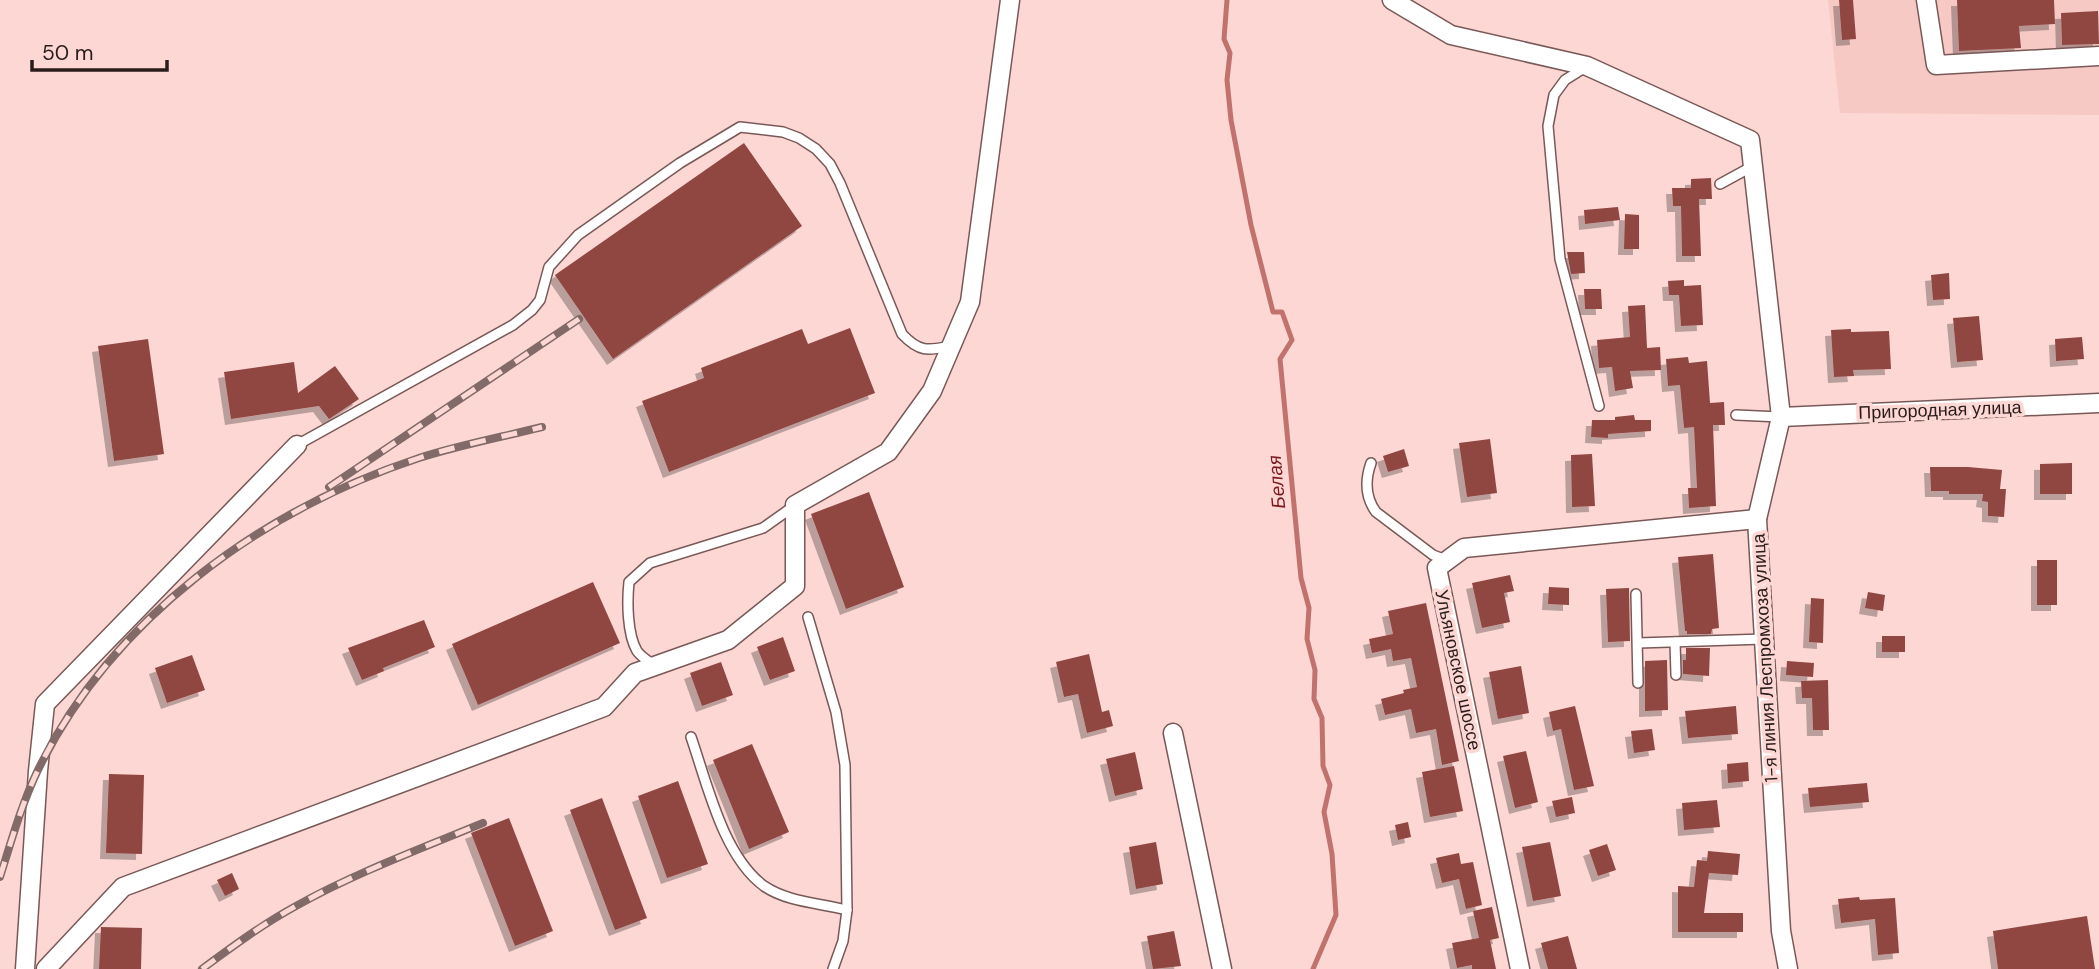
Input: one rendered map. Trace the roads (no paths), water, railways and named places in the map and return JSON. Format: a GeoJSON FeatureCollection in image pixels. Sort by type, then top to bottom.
{"type":"FeatureCollection","features":[{"type":"Feature","properties":{"kind":"street"},"geometry":{"type":"LineString","coordinates":[[46,969],[122,887],[604,707],[635,673],[728,640],[795,586],[795,505],[888,452],[932,391],[971,302],[1010,0]]}},
{"type":"Feature","properties":{"kind":"street"},"geometry":{"type":"LineString","coordinates":[[1392,0],[1451,35],[1587,66]]}},
{"type":"Feature","properties":{"kind":"street"},"geometry":{"type":"LineString","coordinates":[[1926,0],[1936,65],[2099,56]]}},
{"type":"Feature","properties":{"kind":"street","name":"1-я линия Леспромхоза улица"},"geometry":{"type":"LineString","coordinates":[[1587,66],[1750,140],[1781,417],[1757,519],[1781,931],[1788,969]]}},
{"type":"Feature","properties":{"kind":"street","name":"Пригородная улица"},"geometry":{"type":"LineString","coordinates":[[1781,417],[2099,403]]}},
{"type":"Feature","properties":{"kind":"street"},"geometry":{"type":"LineString","coordinates":[[25,969],[37,771],[45,704],[297,445]]}},
{"type":"Feature","properties":{"kind":"street"},"geometry":{"type":"LineString","coordinates":[[1447,561],[1464,548],[1757,519]]}},
{"type":"Feature","properties":{"kind":"street","name":"Ульяновское шоссе"},"geometry":{"type":"LineString","coordinates":[[1447,561],[1437,568],[1520,969]]}},
{"type":"Feature","properties":{"kind":"street"},"geometry":{"type":"LineString","coordinates":[[1173,733],[1222,969]]}},
{"type":"Feature","properties":{"kind":"lane"},"geometry":{"type":"LineString","coordinates":[[1587,66],[1564,80],[1554,95],[1548,126],[1560,259],[1599,406]]}},
{"type":"Feature","properties":{"kind":"lane"},"geometry":{"type":"LineString","coordinates":[[297,445],[513,325],[540,300],[549,267],[578,235],[680,163],[740,127],[783,132],[816,149],[830,164],[840,183],[902,334],[915,347],[930,350],[952,346]]}},
{"type":"Feature","properties":{"kind":"lane"},"geometry":{"type":"LineString","coordinates":[[1720,184],[1753,166]]}},
{"type":"Feature","properties":{"kind":"lane"},"geometry":{"type":"LineString","coordinates":[[1735,415],[1781,417]]}},
{"type":"Feature","properties":{"kind":"lane"},"geometry":{"type":"LineString","coordinates":[[1371,463],[1366,475],[1370,505],[1386,522],[1433,555],[1447,561]]}},
{"type":"Feature","properties":{"kind":"lane"},"geometry":{"type":"LineString","coordinates":[[655,666],[638,652],[632,636],[626,604],[629,582],[650,563],[763,528],[795,505]]}},
{"type":"Feature","properties":{"kind":"lane"},"geometry":{"type":"LineString","coordinates":[[1636,594],[1638,683]]}},
{"type":"Feature","properties":{"kind":"lane"},"geometry":{"type":"LineString","coordinates":[[808,618],[836,712],[845,765],[847,909],[843,941],[833,969]]}},
{"type":"Feature","properties":{"kind":"lane"},"geometry":{"type":"LineString","coordinates":[[1637,643],[1764,639]]}},
{"type":"Feature","properties":{"kind":"lane"},"geometry":{"type":"LineString","coordinates":[[1675,642],[1676,675]]}},
{"type":"Feature","properties":{"kind":"lane"},"geometry":{"type":"LineString","coordinates":[[691,737],[720,820],[742,864],[765,886],[789,898],[847,909]]}},
{"type":"Feature","properties":{"kind":"waterway","name":"Белая"},"geometry":{"type":"LineString","coordinates":[[1227,0],[1224,39],[1230,53],[1227,80],[1231,120],[1251,225],[1273,312],[1282,312],[1292,340],[1280,359],[1301,578],[1309,608],[1307,639],[1315,670],[1314,699],[1322,718],[1323,766],[1330,785],[1324,812],[1332,854],[1336,915],[1313,969]]}},
{"type":"Feature","properties":{"kind":"railway"},"geometry":{"type":"LineString","coordinates":[[329,487],[579,319]]}},
{"type":"Feature","properties":{"kind":"railway"},"geometry":{"type":"LineString","coordinates":[[0,877],[31,785],[68,717],[105,666],[148,620],[196,578],[248,540],[303,508],[360,480],[434,453],[542,427]]}},
{"type":"Feature","properties":{"kind":"railway"},"geometry":{"type":"LineString","coordinates":[[202,969],[260,928],[318,894],[483,823]]}}]}
